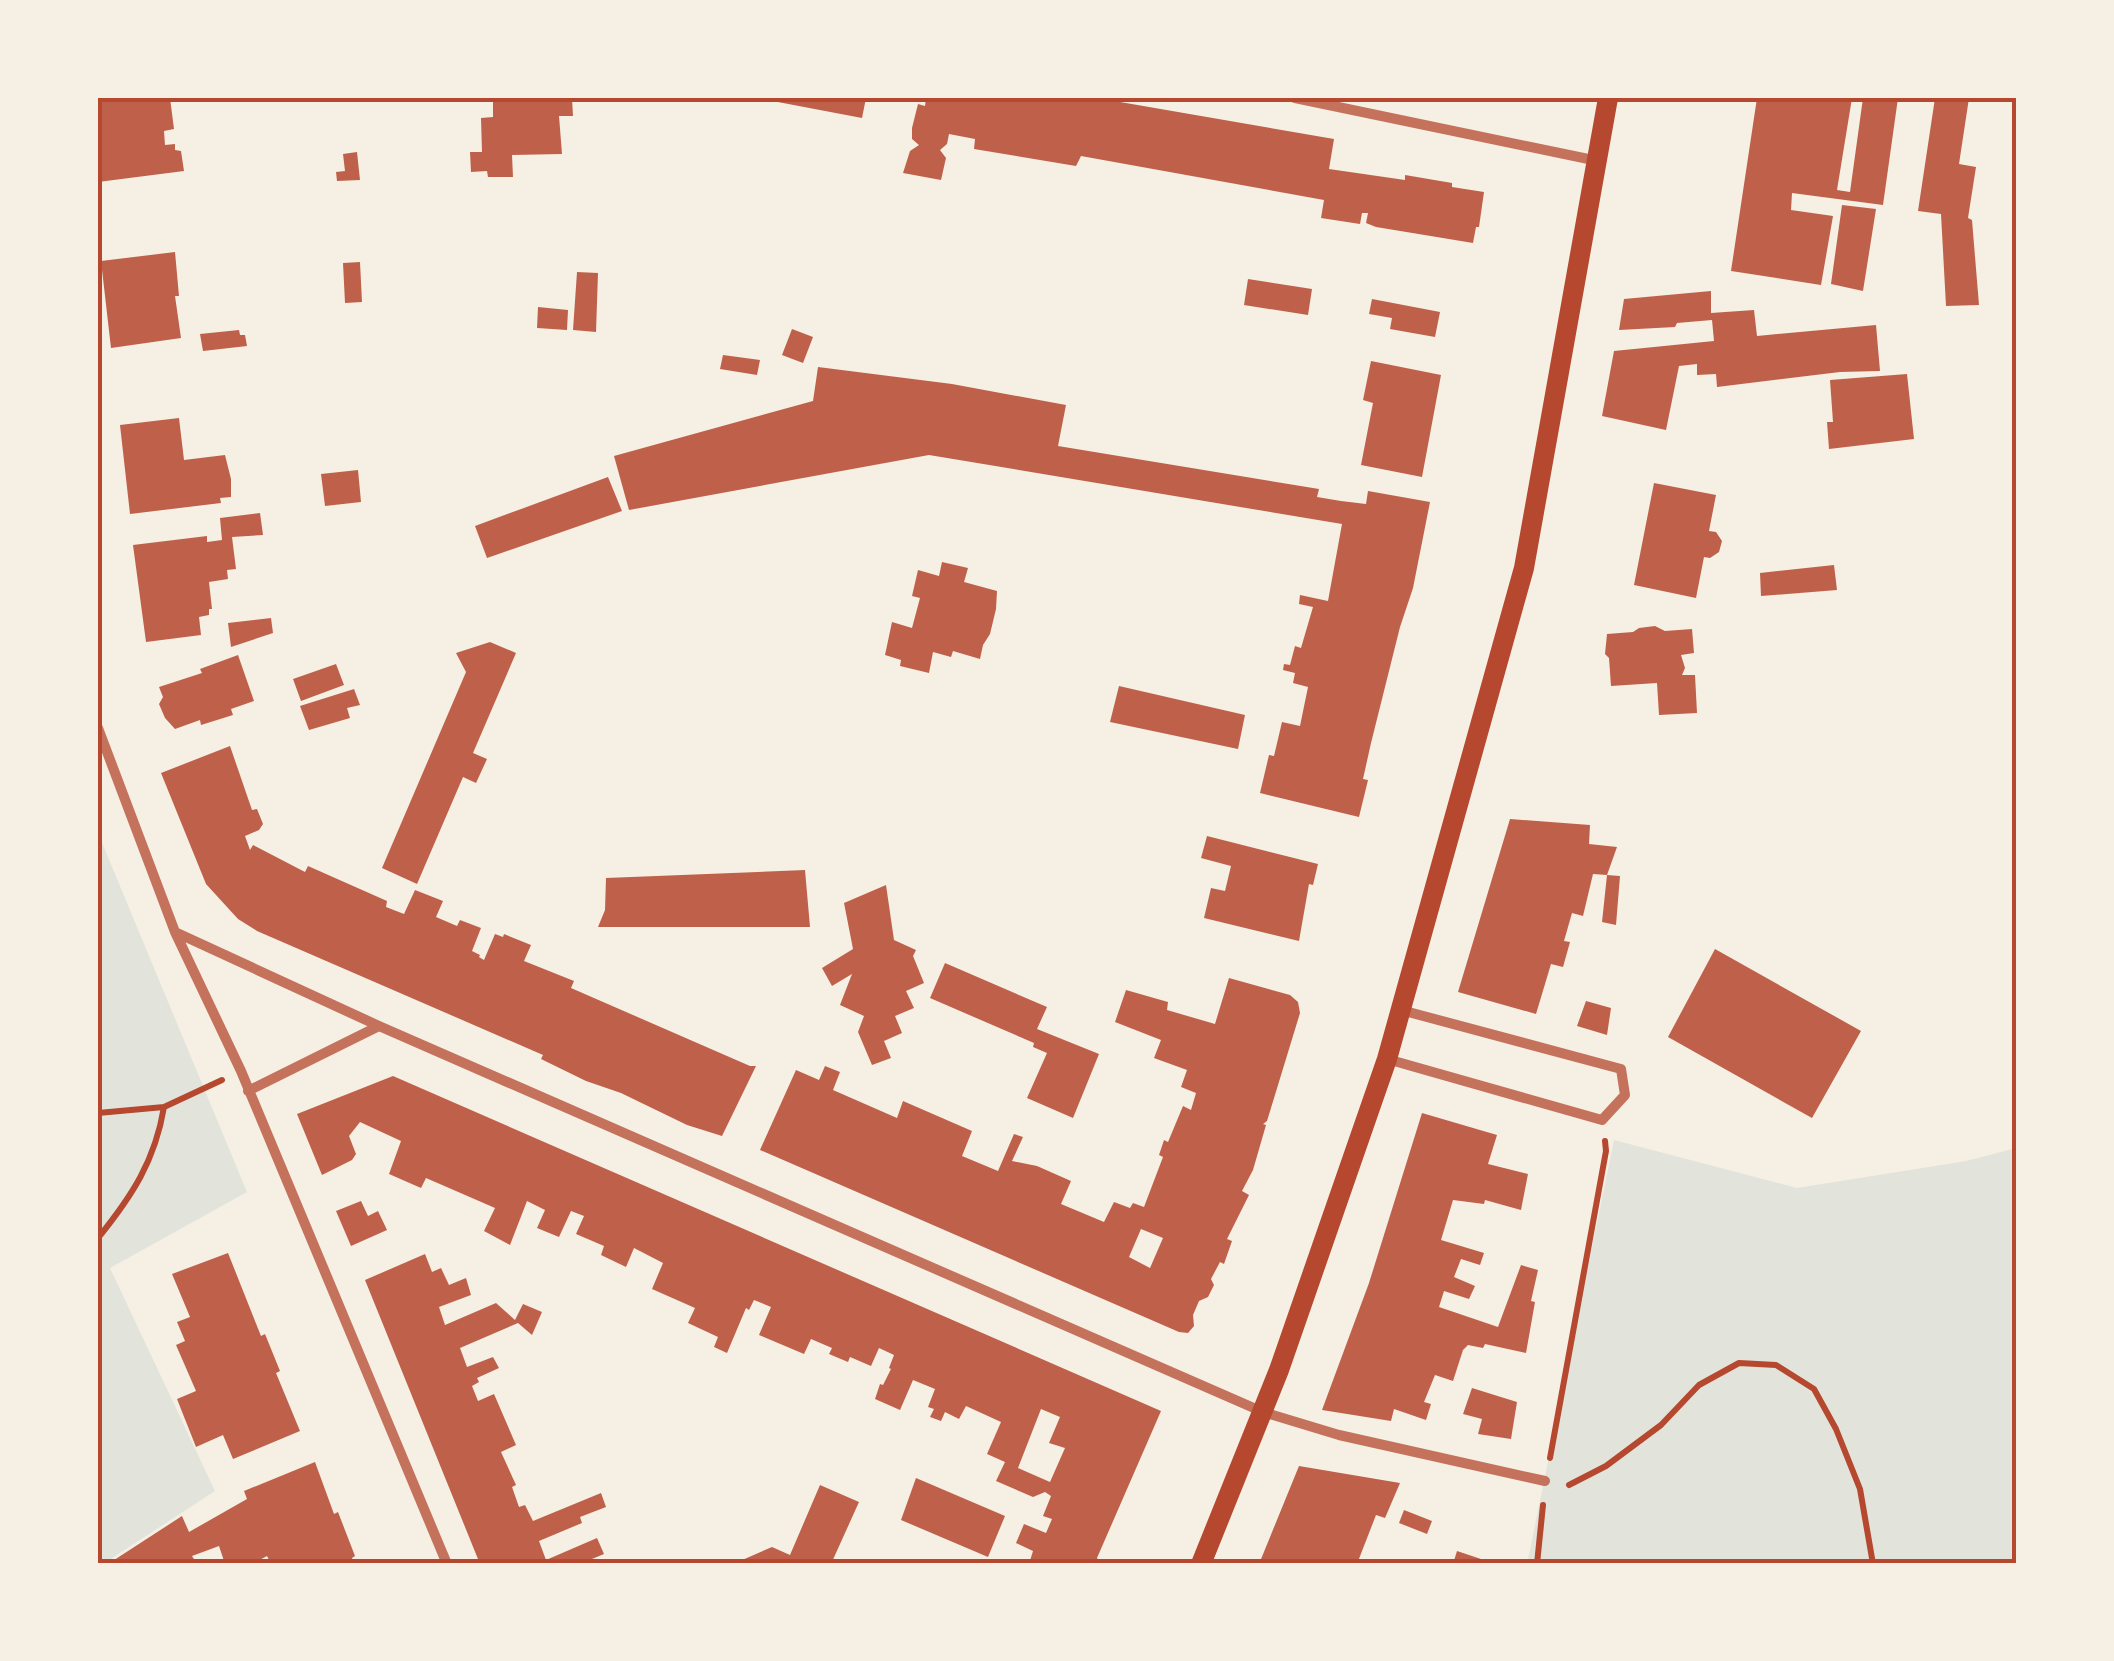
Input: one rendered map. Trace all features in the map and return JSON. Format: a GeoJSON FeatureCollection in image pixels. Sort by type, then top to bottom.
{"type":"FeatureCollection","features":[{"type":"Feature","properties":{"kind":"main road"},"geometry":{"type":"LineString","coordinates":[[1202,1564],[1263,1412],[1387,1058],[1524,568],[1608,98]]}},
{"type":"Feature","properties":{"kind":"street"},"geometry":{"type":"LineString","coordinates":[[1295,98],[1599,161]]}},
{"type":"Feature","properties":{"kind":"street"},"geometry":{"type":"LineString","coordinates":[[98,728],[175,932],[240,1070],[447,1564]]}},
{"type":"Feature","properties":{"kind":"street"},"geometry":{"type":"LineString","coordinates":[[175,932],[379,1026],[1263,1412],[1339,1436],[1546,1481]]}},
{"type":"Feature","properties":{"kind":"street"},"geometry":{"type":"LineString","coordinates":[[1387,1058],[1602,1120],[1625,1095],[1621,1070],[1401,1010]]}},
{"type":"Feature","properties":{"kind":"street"},"geometry":{"type":"LineString","coordinates":[[248,1090],[379,1026]]}},
{"type":"Feature","properties":{"kind":"path"},"geometry":{"type":"LineString","coordinates":[[98,1113],[164,1107],[240,1070]]}},
{"type":"Feature","properties":{"kind":"path"},"geometry":{"type":"LineString","coordinates":[[98,1238],[146,1172],[164,1107]]}},
{"type":"Feature","properties":{"kind":"path"},"geometry":{"type":"LineString","coordinates":[[1537,1564],[1543,1498],[1606,1150],[1602,1120]]}},
{"type":"Feature","properties":{"kind":"path"},"geometry":{"type":"LineString","coordinates":[[1543,1498],[1606,1466],[1660,1425],[1699,1386],[1739,1364],[1776,1366],[1814,1390],[1836,1428],[1860,1490],[1873,1564]]}},
{"type":"Feature","properties":{"kind":"shaded area"},"geometry":{"type":"Polygon","coordinates":[[[98,833],[247,1192],[110,1268],[215,1491],[103,1564],[98,1563],[98,833]]]}},
{"type":"Feature","properties":{"kind":"shaded area"},"geometry":{"type":"Polygon","coordinates":[[[1614,1140],[1797,1188],[1966,1161],[2016,1148],[2016,1563],[1527,1564],[1614,1140]]]}},
{"type":"Feature","properties":{"kind":"building"},"geometry":{"type":"Polygon","coordinates":[[[98,98],[170,98],[174,129],[164,131],[165,145],[175,144],[175,150],[181,151],[184,171],[98,182],[98,98]]]}},
{"type":"Feature","properties":{"kind":"building"},"geometry":{"type":"Polygon","coordinates":[[[493,98],[572,98],[573,116],[559,116],[562,154],[512,155],[513,177],[471,172],[470,152],[482,152],[481,118],[493,117],[493,98]]]}},
{"type":"Feature","properties":{"kind":"building"},"geometry":{"type":"Polygon","coordinates":[[[757,98],[866,98],[862,118],[757,98]]]}},
{"type":"Feature","properties":{"kind":"building"},"geometry":{"type":"Polygon","coordinates":[[[926,98],[1097,98],[1334,139],[1329,169],[1405,180],[1405,175],[1484,192],[1479,227],[1473,243],[1376,227],[1366,223],[1368,213],[1362,213],[1360,224],[1321,218],[1324,200],[1081,156],[1076,166],[974,149],[975,139],[949,134],[947,144],[940,150],[946,158],[941,180],[903,173],[910,151],[919,145],[912,139],[912,128],[918,104],[925,106],[926,98]]]}},
{"type":"Feature","properties":{"kind":"building"},"geometry":{"type":"Polygon","coordinates":[[[1757,98],[1852,98],[1837,190],[1850,192],[1863,98],[1898,98],[1883,205],[1792,193],[1791,210],[1833,216],[1821,285],[1731,271],[1757,98]]]}},
{"type":"Feature","properties":{"kind":"building"},"geometry":{"type":"Polygon","coordinates":[[[1935,98],[1969,98],[1959,164],[1976,167],[1968,218],[1972,220],[1979,305],[1946,306],[1941,214],[1918,211],[1935,98]]]}},
{"type":"Feature","properties":{"kind":"building"},"geometry":{"type":"Polygon","coordinates":[[[357,152],[360,180],[337,181],[336,172],[345,171],[343,154],[357,152]]]}},
{"type":"Feature","properties":{"kind":"building"},"geometry":{"type":"Polygon","coordinates":[[[1842,205],[1876,209],[1863,291],[1831,284],[1842,205]]]}},
{"type":"Feature","properties":{"kind":"building"},"geometry":{"type":"Polygon","coordinates":[[[175,252],[179,296],[175,296],[181,338],[111,348],[101,261],[175,252]]]}},
{"type":"Feature","properties":{"kind":"building"},"geometry":{"type":"Polygon","coordinates":[[[360,262],[362,302],[345,303],[343,263],[360,262]]]}},
{"type":"Feature","properties":{"kind":"building"},"geometry":{"type":"Polygon","coordinates":[[[577,272],[598,273],[596,332],[573,330],[577,272]]]}},
{"type":"Feature","properties":{"kind":"building"},"geometry":{"type":"Polygon","coordinates":[[[1248,279],[1312,289],[1308,315],[1244,305],[1248,279]]]}},
{"type":"Feature","properties":{"kind":"building"},"geometry":{"type":"Polygon","coordinates":[[[1711,291],[1711,313],[1754,310],[1757,336],[1876,325],[1880,371],[1717,387],[1716,374],[1697,375],[1697,364],[1679,366],[1666,430],[1602,416],[1614,351],[1714,341],[1712,320],[1677,323],[1675,327],[1619,330],[1624,299],[1711,291]]]}},
{"type":"Feature","properties":{"kind":"building"},"geometry":{"type":"Polygon","coordinates":[[[1372,299],[1440,312],[1435,337],[1390,329],[1392,318],[1369,314],[1372,299]]]}},
{"type":"Feature","properties":{"kind":"building"},"geometry":{"type":"Polygon","coordinates":[[[538,307],[568,310],[567,330],[537,328],[538,307]]]}},
{"type":"Feature","properties":{"kind":"building"},"geometry":{"type":"Polygon","coordinates":[[[792,329],[813,337],[803,363],[782,355],[792,329]]]}},
{"type":"Feature","properties":{"kind":"building"},"geometry":{"type":"Polygon","coordinates":[[[239,330],[240,335],[245,335],[247,346],[203,351],[200,334],[239,330]]]}},
{"type":"Feature","properties":{"kind":"building"},"geometry":{"type":"Polygon","coordinates":[[[723,355],[760,360],[757,375],[720,369],[723,355]]]}},
{"type":"Feature","properties":{"kind":"building"},"geometry":{"type":"Polygon","coordinates":[[[1371,361],[1441,375],[1422,477],[1361,465],[1373,403],[1363,400],[1371,361]]]}},
{"type":"Feature","properties":{"kind":"building"},"geometry":{"type":"Polygon","coordinates":[[[818,367],[952,384],[1066,405],[1058,446],[1319,489],[1317,497],[1341,501],[1366,504],[1368,491],[1430,502],[1413,588],[1371,743],[1359,817],[1260,793],[1282,722],[1300,726],[1308,687],[1293,683],[1295,673],[1283,670],[1284,664],[1290,665],[1295,646],[1301,648],[1313,607],[1299,604],[1300,595],[1328,601],[1342,524],[929,455],[629,510],[614,456],[813,401],[818,367]]]}},
{"type":"Feature","properties":{"kind":"building"},"geometry":{"type":"Polygon","coordinates":[[[1907,374],[1914,439],[1829,449],[1827,422],[1833,422],[1830,380],[1907,374]]]}},
{"type":"Feature","properties":{"kind":"building"},"geometry":{"type":"Polygon","coordinates":[[[179,418],[184,460],[225,455],[231,497],[220,498],[221,503],[130,514],[120,425],[179,418]]]}},
{"type":"Feature","properties":{"kind":"building"},"geometry":{"type":"Polygon","coordinates":[[[358,470],[361,502],[325,506],[321,474],[358,470]]]}},
{"type":"Feature","properties":{"kind":"building"},"geometry":{"type":"Polygon","coordinates":[[[608,477],[622,511],[487,558],[475,526],[608,477]]]}},
{"type":"Feature","properties":{"kind":"building"},"geometry":{"type":"Polygon","coordinates":[[[1654,483],[1716,495],[1709,531],[1716,532],[1722,541],[1719,552],[1704,557],[1696,598],[1634,585],[1654,483]]]}},
{"type":"Feature","properties":{"kind":"building"},"geometry":{"type":"Polygon","coordinates":[[[260,513],[263,535],[232,537],[236,569],[227,570],[228,579],[209,582],[212,609],[209,615],[199,617],[201,635],[146,642],[133,545],[207,536],[207,542],[222,540],[220,518],[260,513]]]}},
{"type":"Feature","properties":{"kind":"building"},"geometry":{"type":"Polygon","coordinates":[[[942,562],[968,568],[964,582],[997,591],[990,634],[980,659],[953,651],[951,657],[933,652],[929,673],[900,666],[901,660],[885,655],[892,622],[912,628],[920,598],[912,596],[918,570],[939,576],[942,562]]]}},
{"type":"Feature","properties":{"kind":"building"},"geometry":{"type":"Polygon","coordinates":[[[1834,565],[1837,590],[1761,596],[1760,573],[1834,565]]]}},
{"type":"Feature","properties":{"kind":"building"},"geometry":{"type":"Polygon","coordinates":[[[271,618],[273,633],[231,647],[228,623],[271,618]]]}},
{"type":"Feature","properties":{"kind":"building"},"geometry":{"type":"Polygon","coordinates":[[[1655,626],[1665,631],[1692,629],[1694,653],[1681,655],[1685,668],[1682,675],[1695,675],[1697,713],[1659,715],[1657,683],[1611,686],[1609,658],[1605,654],[1607,634],[1655,626]]]}},
{"type":"Feature","properties":{"kind":"building"},"geometry":{"type":"Polygon","coordinates":[[[490,642],[516,653],[473,753],[487,759],[476,783],[463,777],[417,884],[382,868],[466,672],[456,653],[490,642]]]}},
{"type":"Feature","properties":{"kind":"building"},"geometry":{"type":"Polygon","coordinates":[[[238,655],[254,701],[231,709],[233,715],[175,729],[159,704],[163,697],[159,687],[202,673],[200,669],[238,655]]]}},
{"type":"Feature","properties":{"kind":"building"},"geometry":{"type":"Polygon","coordinates":[[[336,664],[344,685],[301,701],[293,679],[336,664]]]}},
{"type":"Feature","properties":{"kind":"building"},"geometry":{"type":"Polygon","coordinates":[[[1119,686],[1245,715],[1238,749],[1110,722],[1119,686]]]}},
{"type":"Feature","properties":{"kind":"building"},"geometry":{"type":"Polygon","coordinates":[[[354,689],[360,705],[347,708],[350,718],[309,730],[300,706],[354,689]]]}},
{"type":"Feature","properties":{"kind":"building"},"geometry":{"type":"Polygon","coordinates":[[[230,746],[252,810],[257,809],[263,824],[245,836],[250,850],[253,845],[305,872],[308,866],[387,901],[386,907],[404,914],[415,890],[443,901],[436,917],[457,926],[460,920],[481,928],[472,951],[484,960],[495,934],[504,934],[531,945],[524,961],[574,981],[571,988],[756,1066],[722,1136],[586,1081],[541,1059],[543,1055],[257,931],[238,919],[206,884],[161,773],[230,746]]]}},
{"type":"Feature","properties":{"kind":"building"},"geometry":{"type":"Polygon","coordinates":[[[1510,819],[1590,825],[1589,844],[1617,847],[1607,875],[1593,874],[1583,916],[1572,913],[1564,941],[1570,942],[1563,967],[1551,964],[1536,1014],[1458,992],[1510,819]]]}},
{"type":"Feature","properties":{"kind":"building"},"geometry":{"type":"Polygon","coordinates":[[[1207,836],[1318,864],[1313,885],[1309,884],[1299,941],[1204,918],[1211,888],[1225,891],[1231,866],[1201,858],[1207,836]]]}},
{"type":"Feature","properties":{"kind":"building"},"geometry":{"type":"Polygon","coordinates":[[[805,870],[810,927],[598,927],[605,910],[606,878],[805,870]]]}},
{"type":"Feature","properties":{"kind":"building"},"geometry":{"type":"Polygon","coordinates":[[[1607,875],[1620,876],[1616,925],[1602,922],[1607,875]]]}},
{"type":"Feature","properties":{"kind":"building"},"geometry":{"type":"Polygon","coordinates":[[[886,885],[894,940],[916,950],[913,956],[924,983],[906,991],[914,1008],[895,1016],[902,1033],[884,1041],[891,1058],[872,1065],[858,1032],[864,1016],[840,1005],[852,974],[832,986],[822,968],[853,949],[844,903],[886,885]]]}},
{"type":"Feature","properties":{"kind":"building"},"geometry":{"type":"Polygon","coordinates":[[[1715,949],[1861,1031],[1812,1118],[1668,1037],[1715,949]]]}},
{"type":"Feature","properties":{"kind":"building"},"geometry":{"type":"Polygon","coordinates":[[[945,963],[1047,1007],[1037,1029],[1099,1054],[1073,1118],[1027,1098],[1047,1053],[1033,1047],[1034,1043],[930,998],[945,963]]]}},
{"type":"Feature","properties":{"kind":"building"},"geometry":{"type":"Polygon","coordinates":[[[1229,978],[1290,995],[1298,1002],[1300,1013],[1263,1124],[1266,1125],[1253,1170],[1242,1191],[1249,1195],[1227,1239],[1232,1241],[1224,1264],[1220,1262],[1211,1279],[1214,1285],[1208,1297],[1199,1301],[1193,1315],[1194,1326],[1188,1333],[760,1150],[796,1070],[819,1080],[825,1066],[840,1072],[833,1090],[897,1118],[903,1101],[972,1131],[962,1156],[998,1171],[1014,1134],[1023,1137],[1012,1161],[1037,1166],[1071,1181],[1061,1204],[1104,1222],[1114,1202],[1130,1208],[1133,1203],[1144,1207],[1163,1157],[1159,1155],[1164,1140],[1168,1142],[1183,1106],[1191,1110],[1196,1093],[1181,1087],[1187,1070],[1154,1058],[1161,1040],[1115,1022],[1126,990],[1168,1002],[1167,1010],[1215,1024],[1229,978]],[[1141,1229],[1129,1257],[1150,1268],[1163,1238],[1141,1229]]]}},
{"type":"Feature","properties":{"kind":"building"},"geometry":{"type":"Polygon","coordinates":[[[1586,1001],[1611,1008],[1607,1035],[1577,1026],[1586,1001]]]}},
{"type":"Feature","properties":{"kind":"building"},"geometry":{"type":"Polygon","coordinates":[[[393,1076],[1161,1411],[1097,1558],[1101,1564],[1029,1564],[1033,1551],[1016,1543],[1024,1524],[1046,1533],[1052,1519],[1043,1516],[1051,1496],[1045,1492],[1033,1497],[996,1481],[1005,1462],[987,1454],[1001,1422],[966,1406],[959,1419],[945,1412],[941,1421],[930,1417],[934,1409],[928,1407],[935,1389],[913,1380],[900,1410],[875,1399],[894,1355],[879,1348],[871,1366],[850,1357],[848,1362],[829,1354],[832,1348],[811,1339],[804,1354],[759,1335],[771,1307],[754,1300],[749,1310],[746,1308],[727,1353],[714,1347],[718,1337],[688,1323],[695,1308],[652,1289],[663,1263],[634,1248],[626,1267],[601,1255],[604,1246],[576,1234],[584,1216],[571,1211],[559,1237],[537,1228],[545,1210],[527,1201],[510,1245],[484,1231],[495,1208],[426,1178],[421,1188],[389,1174],[401,1141],[360,1122],[349,1136],[356,1154],[352,1160],[322,1175],[297,1114],[393,1076]],[[1041,1409],[1018,1468],[1050,1482],[1065,1448],[1049,1443],[1060,1417],[1041,1409]]]}},
{"type":"Feature","properties":{"kind":"building"},"geometry":{"type":"Polygon","coordinates":[[[1422,1113],[1497,1135],[1488,1164],[1528,1174],[1521,1210],[1485,1200],[1484,1204],[1453,1200],[1441,1240],[1484,1253],[1480,1265],[1461,1259],[1454,1277],[1475,1286],[1469,1299],[1444,1291],[1439,1307],[1498,1327],[1521,1265],[1538,1270],[1526,1353],[1485,1344],[1483,1348],[1468,1345],[1453,1381],[1435,1375],[1424,1402],[1431,1404],[1426,1420],[1394,1409],[1391,1421],[1322,1410],[1369,1283],[1422,1113]]]}},
{"type":"Feature","properties":{"kind":"building"},"geometry":{"type":"Polygon","coordinates":[[[361,1201],[368,1216],[378,1211],[387,1230],[351,1246],[336,1211],[361,1201]]]}},
{"type":"Feature","properties":{"kind":"building"},"geometry":{"type":"Polygon","coordinates":[[[228,1253],[261,1336],[265,1334],[280,1371],[276,1373],[300,1431],[233,1459],[223,1435],[196,1447],[177,1399],[196,1391],[176,1345],[185,1341],[177,1322],[190,1317],[172,1274],[228,1253]]]}},
{"type":"Feature","properties":{"kind":"building"},"geometry":{"type":"Polygon","coordinates":[[[425,1254],[432,1272],[441,1268],[449,1285],[466,1278],[471,1295],[439,1307],[445,1325],[496,1303],[515,1320],[523,1304],[542,1312],[532,1335],[518,1323],[460,1348],[467,1367],[493,1357],[499,1368],[477,1378],[479,1382],[472,1386],[478,1401],[494,1394],[516,1445],[501,1452],[516,1485],[512,1487],[519,1507],[525,1505],[533,1521],[601,1493],[606,1507],[580,1517],[582,1523],[539,1541],[546,1560],[597,1538],[604,1554],[580,1564],[480,1564],[365,1280],[425,1254]]]}},
{"type":"Feature","properties":{"kind":"building"},"geometry":{"type":"Polygon","coordinates":[[[1472,1388],[1517,1402],[1511,1439],[1478,1434],[1482,1419],[1463,1414],[1472,1388]]]}},
{"type":"Feature","properties":{"kind":"building"},"geometry":{"type":"Polygon","coordinates":[[[315,1462],[355,1556],[354,1564],[271,1564],[267,1556],[252,1564],[225,1564],[219,1546],[192,1556],[197,1564],[108,1564],[182,1516],[189,1532],[247,1499],[244,1491],[315,1462]]]}},
{"type":"Feature","properties":{"kind":"building"},"geometry":{"type":"Polygon","coordinates":[[[1299,1466],[1400,1483],[1385,1518],[1376,1515],[1357,1564],[1259,1564],[1299,1466]]]}},
{"type":"Feature","properties":{"kind":"building"},"geometry":{"type":"Polygon","coordinates":[[[916,1478],[1005,1516],[988,1557],[901,1520],[916,1478]]]}},
{"type":"Feature","properties":{"kind":"building"},"geometry":{"type":"Polygon","coordinates":[[[820,1485],[859,1502],[831,1564],[733,1564],[772,1547],[790,1555],[820,1485]]]}},
{"type":"Feature","properties":{"kind":"building"},"geometry":{"type":"Polygon","coordinates":[[[1404,1510],[1432,1521],[1427,1534],[1399,1523],[1404,1510]]]}},
{"type":"Feature","properties":{"kind":"building"},"geometry":{"type":"Polygon","coordinates":[[[1457,1551],[1493,1563],[1493,1564],[1453,1564],[1457,1551]]]}}]}
